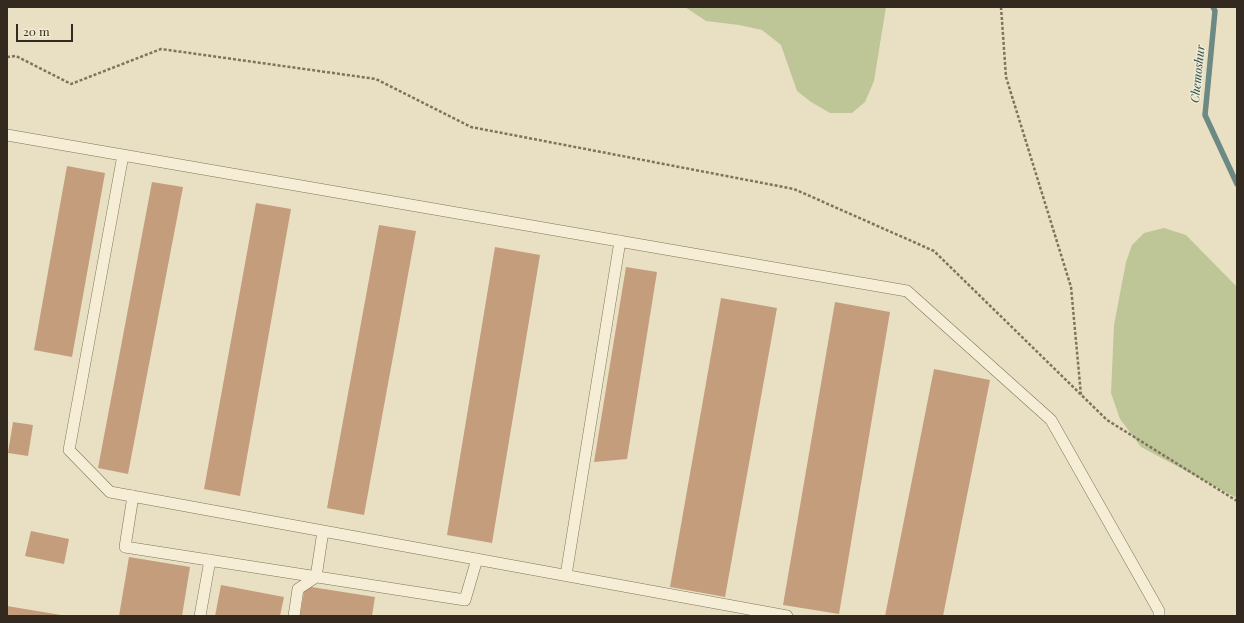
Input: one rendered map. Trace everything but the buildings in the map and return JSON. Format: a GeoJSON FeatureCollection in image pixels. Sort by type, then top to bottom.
{"type":"FeatureCollection","features":[{"type":"Feature","properties":{"kind":"lane"},"geometry":{"type":"LineString","coordinates":[[7,135],[907,291],[1051,420],[1159,611],[1159,616]]}},
{"type":"Feature","properties":{"kind":"lane"},"geometry":{"type":"LineString","coordinates":[[123,155],[69,450],[110,492],[787,616]]}},
{"type":"Feature","properties":{"kind":"lane"},"geometry":{"type":"LineString","coordinates":[[566,576],[620,241]]}},
{"type":"Feature","properties":{"kind":"lane"},"geometry":{"type":"LineString","coordinates":[[133,496],[125,547],[465,600],[477,559]]}},
{"type":"Feature","properties":{"kind":"lane"},"geometry":{"type":"LineString","coordinates":[[294,616],[298,589],[316,577],[323,531]]}},
{"type":"Feature","properties":{"kind":"lane"},"geometry":{"type":"LineString","coordinates":[[200,616],[210,560]]}},
{"type":"Feature","properties":{"kind":"path"},"geometry":{"type":"LineString","coordinates":[[1001,7],[1006,77],[1071,287],[1082,395]]}},
{"type":"Feature","properties":{"kind":"path"},"geometry":{"type":"LineString","coordinates":[[7,57],[16,56],[71,84],[161,49],[376,79],[471,127],[794,189],[934,251],[1107,420],[1237,501]]}},
{"type":"Feature","properties":{"kind":"green space"},"geometry":{"type":"Polygon","coordinates":[[[685,7],[886,7],[874,81],[865,102],[852,113],[830,113],[811,102],[797,91],[781,45],[762,30],[739,25],[706,21],[685,7]]]}},
{"type":"Feature","properties":{"kind":"green space"},"geometry":{"type":"Polygon","coordinates":[[[1164,228],[1186,235],[1237,287],[1237,498],[1141,447],[1120,419],[1111,393],[1114,325],[1126,262],[1132,245],[1144,233],[1164,228]]]}},
{"type":"Feature","properties":{"kind":"waterway","name":"Chemoshur"},"geometry":{"type":"LineString","coordinates":[[1213,7],[1215,11],[1205,115],[1237,184]]}}]}
